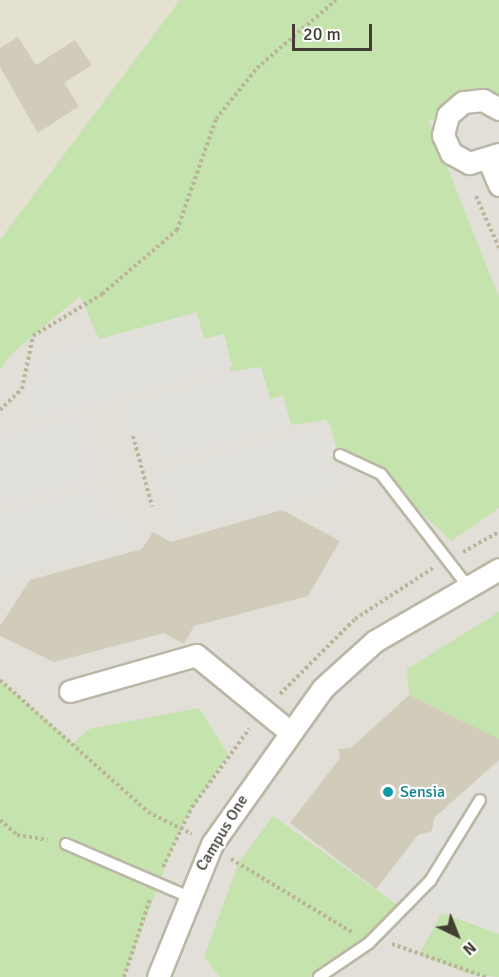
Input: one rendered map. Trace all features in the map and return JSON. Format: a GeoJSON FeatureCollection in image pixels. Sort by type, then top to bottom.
{"type":"FeatureCollection","features":[{"type":"Feature","properties":{"kind":"street"},"geometry":{"type":"LineString","coordinates":[[499,109],[472,100],[448,115],[446,145],[459,160],[494,158],[499,185]]}},
{"type":"Feature","properties":{"kind":"street","name":"Campus One"},"geometry":{"type":"LineString","coordinates":[[158,977],[186,896],[212,844],[289,731],[323,688],[375,640],[469,589],[499,569]]}},
{"type":"Feature","properties":{"kind":"street"},"geometry":{"type":"LineString","coordinates":[[70,691],[196,656],[289,731]]}},
{"type":"Feature","properties":{"kind":"lane"},"geometry":{"type":"LineString","coordinates":[[340,455],[381,474],[469,589]]}},
{"type":"Feature","properties":{"kind":"lane"},"geometry":{"type":"LineString","coordinates":[[319,977],[372,940],[430,881],[480,800]]}},
{"type":"Feature","properties":{"kind":"lane"},"geometry":{"type":"LineString","coordinates":[[66,844],[186,896]]}},
{"type":"Feature","properties":{"kind":"path"},"geometry":{"type":"LineString","coordinates":[[0,410],[22,389],[33,336],[102,294],[177,230],[216,119],[257,68],[336,0]]}},
{"type":"Feature","properties":{"kind":"path"},"geometry":{"type":"LineString","coordinates":[[459,160],[499,248]]}},
{"type":"Feature","properties":{"kind":"path"},"geometry":{"type":"LineString","coordinates":[[133,436],[152,506]]}},
{"type":"Feature","properties":{"kind":"path"},"geometry":{"type":"LineString","coordinates":[[0,680],[148,812],[212,844],[372,940],[486,977]]}},
{"type":"Feature","properties":{"kind":"path"},"geometry":{"type":"LineString","coordinates":[[0,820],[17,835],[66,844]]}},
{"type":"Feature","properties":{"kind":"shaded area"},"geometry":{"type":"Polygon","coordinates":[[[0,0],[204,0],[0,286],[0,0]]]}},
{"type":"Feature","properties":{"kind":"shaded area"},"geometry":{"type":"Polygon","coordinates":[[[180,0],[499,0],[499,977],[0,977],[0,240],[180,0]]]}},
{"type":"Feature","properties":{"kind":"shaded area"},"geometry":{"type":"Polygon","coordinates":[[[197,312],[204,339],[224,334],[232,366],[31,421],[22,389],[39,384],[32,358],[197,312]]]}},
{"type":"Feature","properties":{"kind":"shaded area"},"geometry":{"type":"Polygon","coordinates":[[[261,367],[270,399],[283,396],[291,425],[155,462],[147,433],[128,438],[120,405],[261,367]]]}},
{"type":"Feature","properties":{"kind":"shaded area"},"geometry":{"type":"Polygon","coordinates":[[[83,415],[94,479],[0,505],[0,437],[83,415]]]}},
{"type":"Feature","properties":{"kind":"shaded area"},"geometry":{"type":"Polygon","coordinates":[[[330,424],[338,455],[330,458],[338,489],[178,532],[155,472],[330,424]]]}},
{"type":"Feature","properties":{"kind":"shaded area"},"geometry":{"type":"Polygon","coordinates":[[[96,487],[105,519],[130,512],[139,542],[0,579],[0,513],[96,487]]]}},
{"type":"Feature","properties":{"kind":"shaded area"},"geometry":{"type":"Polygon","coordinates":[[[492,766],[499,771],[499,934],[376,889],[418,835],[432,831],[434,818],[492,766]]]}},
{"type":"Feature","properties":{"kind":"green space"},"geometry":{"type":"Polygon","coordinates":[[[180,0],[499,0],[499,114],[463,102],[429,121],[499,297],[499,508],[451,541],[381,474],[360,459],[330,458],[327,420],[291,425],[283,396],[270,399],[261,367],[230,371],[224,334],[204,339],[196,313],[99,339],[80,296],[8,357],[0,371],[0,240],[180,0]]]}},
{"type":"Feature","properties":{"kind":"green space"},"geometry":{"type":"Polygon","coordinates":[[[499,612],[499,739],[409,695],[407,669],[499,612]]]}},
{"type":"Feature","properties":{"kind":"green space"},"geometry":{"type":"Polygon","coordinates":[[[0,680],[73,743],[89,729],[199,708],[228,754],[180,828],[124,977],[0,977],[0,680]]]}},
{"type":"Feature","properties":{"kind":"green space"},"geometry":{"type":"Polygon","coordinates":[[[273,816],[403,909],[319,977],[220,977],[204,957],[238,864],[273,816]]]}},
{"type":"Feature","properties":{"kind":"green space"},"geometry":{"type":"Polygon","coordinates":[[[443,911],[499,934],[499,977],[469,974],[419,954],[443,911]]]}},
{"type":"Feature","properties":{"kind":"building"},"geometry":{"type":"Polygon","coordinates":[[[18,37],[36,65],[75,40],[92,65],[64,83],[79,106],[38,133],[0,67],[0,48],[18,37]]]}},
{"type":"Feature","properties":{"kind":"building"},"geometry":{"type":"Polygon","coordinates":[[[282,510],[340,541],[308,596],[194,626],[184,644],[164,633],[54,662],[0,636],[0,626],[30,580],[142,549],[153,532],[171,542],[282,510]]]}},
{"type":"Feature","properties":{"kind":"building","name":"Sensia"},"geometry":{"type":"Polygon","coordinates":[[[409,695],[499,739],[499,760],[434,818],[432,831],[418,835],[376,889],[290,823],[340,758],[339,749],[351,748],[409,695]]]}},
{"type":"Feature","properties":{"kind":"place","name":"Sensia"},"geometry":{"type":"Point","coordinates":[388,792]}}]}
